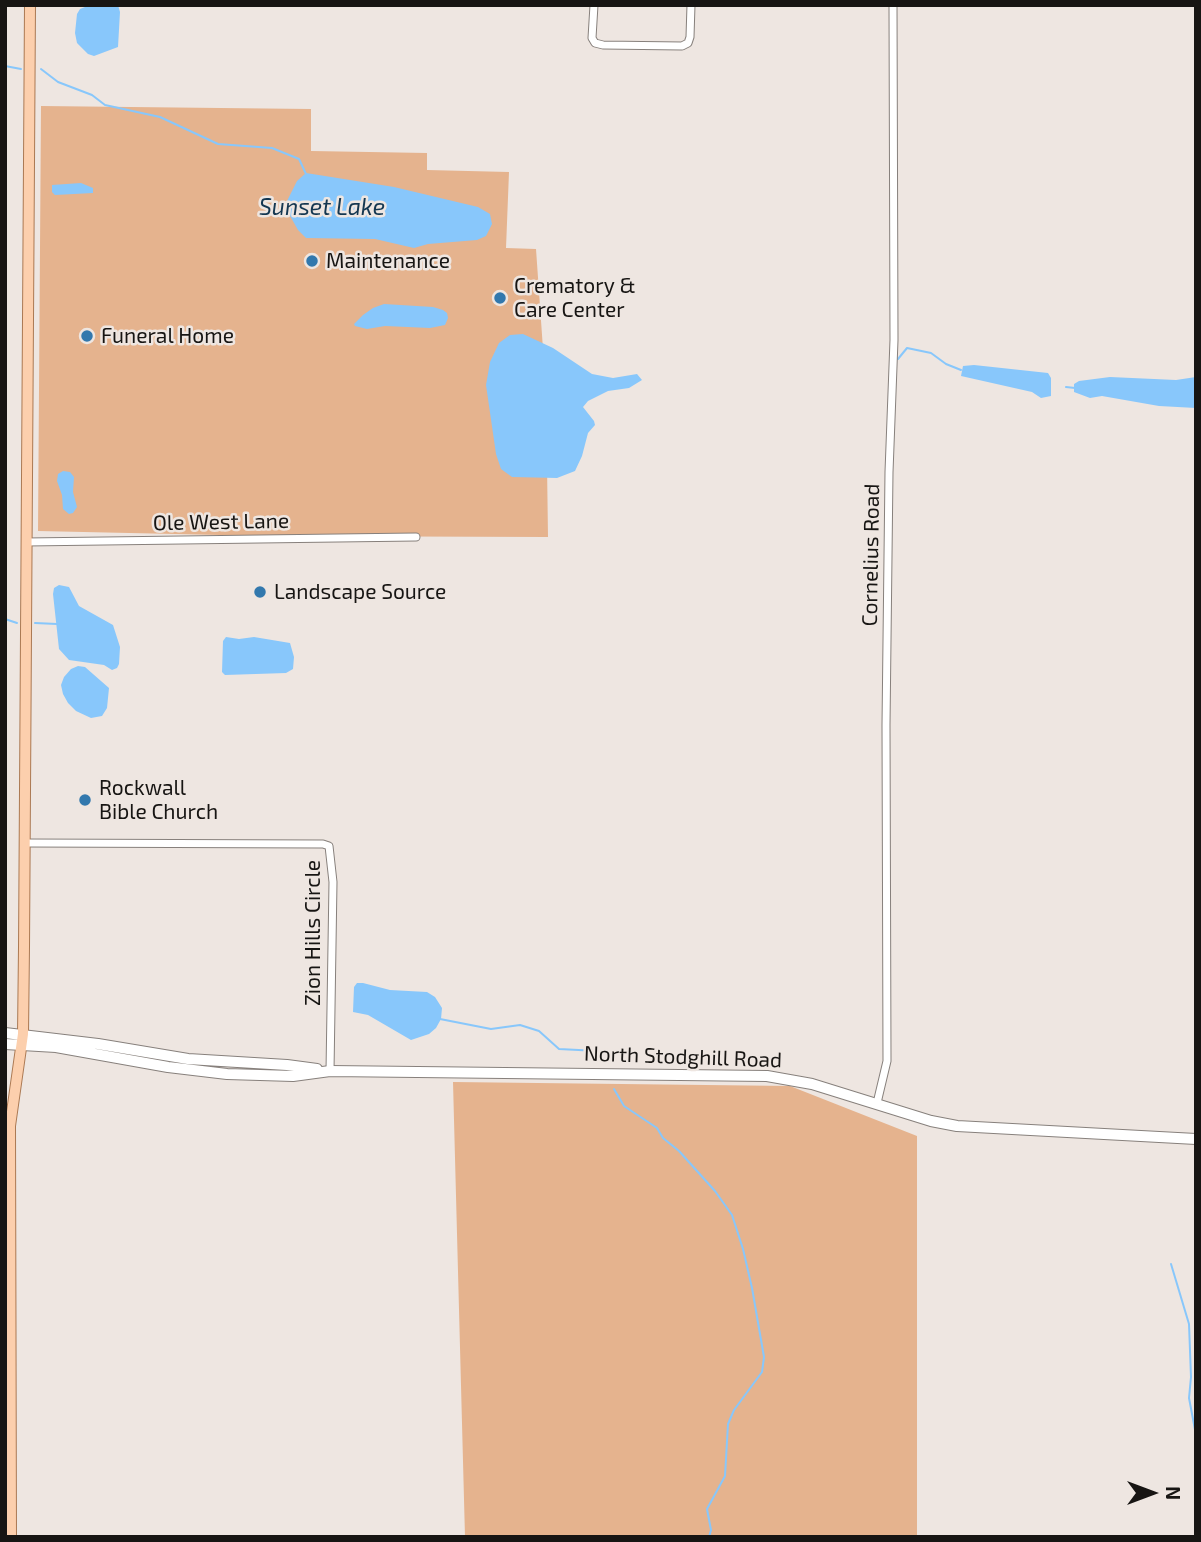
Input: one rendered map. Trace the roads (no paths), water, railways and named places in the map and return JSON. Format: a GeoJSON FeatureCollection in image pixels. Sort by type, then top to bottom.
{"type":"FeatureCollection","features":[{"type":"Feature","properties":{"kind":"main road"},"geometry":{"type":"LineString","coordinates":[[11,1537],[8,1312],[10,1126],[22,1039],[26,843],[30,5]]}},
{"type":"Feature","properties":{"kind":"street"},"geometry":{"type":"LineString","coordinates":[[594,5],[592,38],[595,43],[682,46],[688,43],[690,37],[691,5]]}},
{"type":"Feature","properties":{"kind":"street","name":"Cornelius Road"},"geometry":{"type":"LineString","coordinates":[[877,1103],[887,1061],[886,716],[889,472],[894,340],[893,5]]}},
{"type":"Feature","properties":{"kind":"street","name":"Ole West Lane"},"geometry":{"type":"LineString","coordinates":[[26,542],[416,537]]}},
{"type":"Feature","properties":{"kind":"street","name":"Zion Hills Circle"},"geometry":{"type":"LineString","coordinates":[[26,843],[329,846],[332,882],[330,1072]]}},
{"type":"Feature","properties":{"kind":"street","name":"North Stodghill Road"},"geometry":{"type":"LineString","coordinates":[[5,1033],[22,1039],[188,1059],[287,1065],[330,1072],[760,1075],[812,1084],[931,1121],[957,1126],[1196,1139]]}},
{"type":"Feature","properties":{"kind":"street","name":"North Stodghill Road"},"geometry":{"type":"LineString","coordinates":[[5,1044],[22,1039]]}},
{"type":"Feature","properties":{"kind":"water"},"geometry":{"type":"Polygon","coordinates":[[[90,5],[118,5],[120,12],[118,47],[94,56],[77,43],[75,33],[77,14],[80,9],[90,5]]]}},
{"type":"Feature","properties":{"kind":"water","name":"Sunset Lake"},"geometry":{"type":"Polygon","coordinates":[[[306,173],[394,187],[478,207],[490,214],[492,224],[486,236],[477,240],[428,244],[414,248],[375,239],[306,238],[289,214],[287,201],[297,181],[306,173]]]}},
{"type":"Feature","properties":{"kind":"water"},"geometry":{"type":"Polygon","coordinates":[[[81,183],[93,188],[93,193],[55,195],[52,192],[52,185],[81,183]]]}},
{"type":"Feature","properties":{"kind":"water"},"geometry":{"type":"Polygon","coordinates":[[[384,304],[433,307],[443,310],[448,318],[445,325],[430,328],[385,326],[367,329],[355,326],[363,315],[384,304]]]}},
{"type":"Feature","properties":{"kind":"water"},"geometry":{"type":"Polygon","coordinates":[[[523,334],[553,348],[592,374],[613,378],[637,374],[642,380],[629,388],[608,391],[588,401],[583,407],[595,425],[588,433],[575,471],[557,478],[512,477],[501,469],[496,454],[486,385],[490,362],[499,343],[510,335],[523,334]]]}},
{"type":"Feature","properties":{"kind":"water"},"geometry":{"type":"Polygon","coordinates":[[[963,366],[1048,373],[1051,378],[1051,396],[1041,398],[1032,392],[961,376],[963,366]]]}},
{"type":"Feature","properties":{"kind":"water"},"geometry":{"type":"Polygon","coordinates":[[[1110,377],[1176,380],[1196,377],[1196,408],[1159,406],[1102,396],[1090,398],[1074,392],[1074,384],[1079,381],[1110,377]]]}},
{"type":"Feature","properties":{"kind":"water"},"geometry":{"type":"Polygon","coordinates":[[[63,471],[70,472],[74,477],[73,492],[77,507],[69,514],[63,509],[57,481],[58,474],[63,471]]]}},
{"type":"Feature","properties":{"kind":"water"},"geometry":{"type":"Polygon","coordinates":[[[59,585],[69,587],[79,606],[113,625],[120,647],[117,668],[112,670],[104,665],[69,660],[59,649],[53,594],[54,588],[59,585]]]}},
{"type":"Feature","properties":{"kind":"water"},"geometry":{"type":"Polygon","coordinates":[[[226,637],[254,637],[290,643],[294,657],[293,669],[286,673],[225,675],[222,672],[223,641],[226,637]]]}},
{"type":"Feature","properties":{"kind":"water"},"geometry":{"type":"Polygon","coordinates":[[[78,666],[85,667],[109,688],[107,708],[102,716],[91,718],[76,711],[63,694],[61,685],[64,677],[78,666]]]}},
{"type":"Feature","properties":{"kind":"water"},"geometry":{"type":"Polygon","coordinates":[[[357,983],[390,990],[427,992],[435,997],[442,1008],[441,1019],[429,1034],[411,1040],[368,1015],[353,1012],[354,987],[357,983]]]}},
{"type":"Feature","properties":{"kind":"waterway"},"geometry":{"type":"LineString","coordinates":[[5,66],[21,69]]}},
{"type":"Feature","properties":{"kind":"waterway"},"geometry":{"type":"LineString","coordinates":[[41,69],[58,82],[92,95],[105,105],[160,117],[218,144],[272,148],[299,159],[306,174]]}},
{"type":"Feature","properties":{"kind":"waterway"},"geometry":{"type":"LineString","coordinates":[[898,359],[907,348],[931,353],[946,364],[961,370]]}},
{"type":"Feature","properties":{"kind":"waterway"},"geometry":{"type":"LineString","coordinates":[[1066,387],[1075,388]]}},
{"type":"Feature","properties":{"kind":"waterway"},"geometry":{"type":"LineString","coordinates":[[5,619],[17,623]]}},
{"type":"Feature","properties":{"kind":"waterway"},"geometry":{"type":"LineString","coordinates":[[35,623],[57,624]]}},
{"type":"Feature","properties":{"kind":"waterway"},"geometry":{"type":"LineString","coordinates":[[440,1019],[491,1029],[520,1025],[539,1031],[559,1049],[598,1051],[604,1059]]}},
{"type":"Feature","properties":{"kind":"waterway"},"geometry":{"type":"LineString","coordinates":[[614,1089],[624,1106],[657,1128],[663,1138],[679,1151],[715,1191],[732,1215],[752,1288],[764,1357],[762,1372],[734,1410],[728,1424],[725,1476],[707,1509],[711,1530],[709,1537]]}},
{"type":"Feature","properties":{"kind":"waterway"},"geometry":{"type":"LineString","coordinates":[[1171,1264],[1189,1324],[1189,1398],[1196,1435]]}},
{"type":"Feature","properties":{"kind":"place","name":"Maintenance"},"geometry":{"type":"Point","coordinates":[312,261]}},
{"type":"Feature","properties":{"kind":"place","name":"Crematory & Care Center"},"geometry":{"type":"Point","coordinates":[500,298]}},
{"type":"Feature","properties":{"kind":"place","name":"Funeral Home"},"geometry":{"type":"Point","coordinates":[87,336]}},
{"type":"Feature","properties":{"kind":"place","name":"Landscape Source"},"geometry":{"type":"Point","coordinates":[260,592]}},
{"type":"Feature","properties":{"kind":"place","name":"Rockwall Bible Church"},"geometry":{"type":"Point","coordinates":[85,800]}}]}
